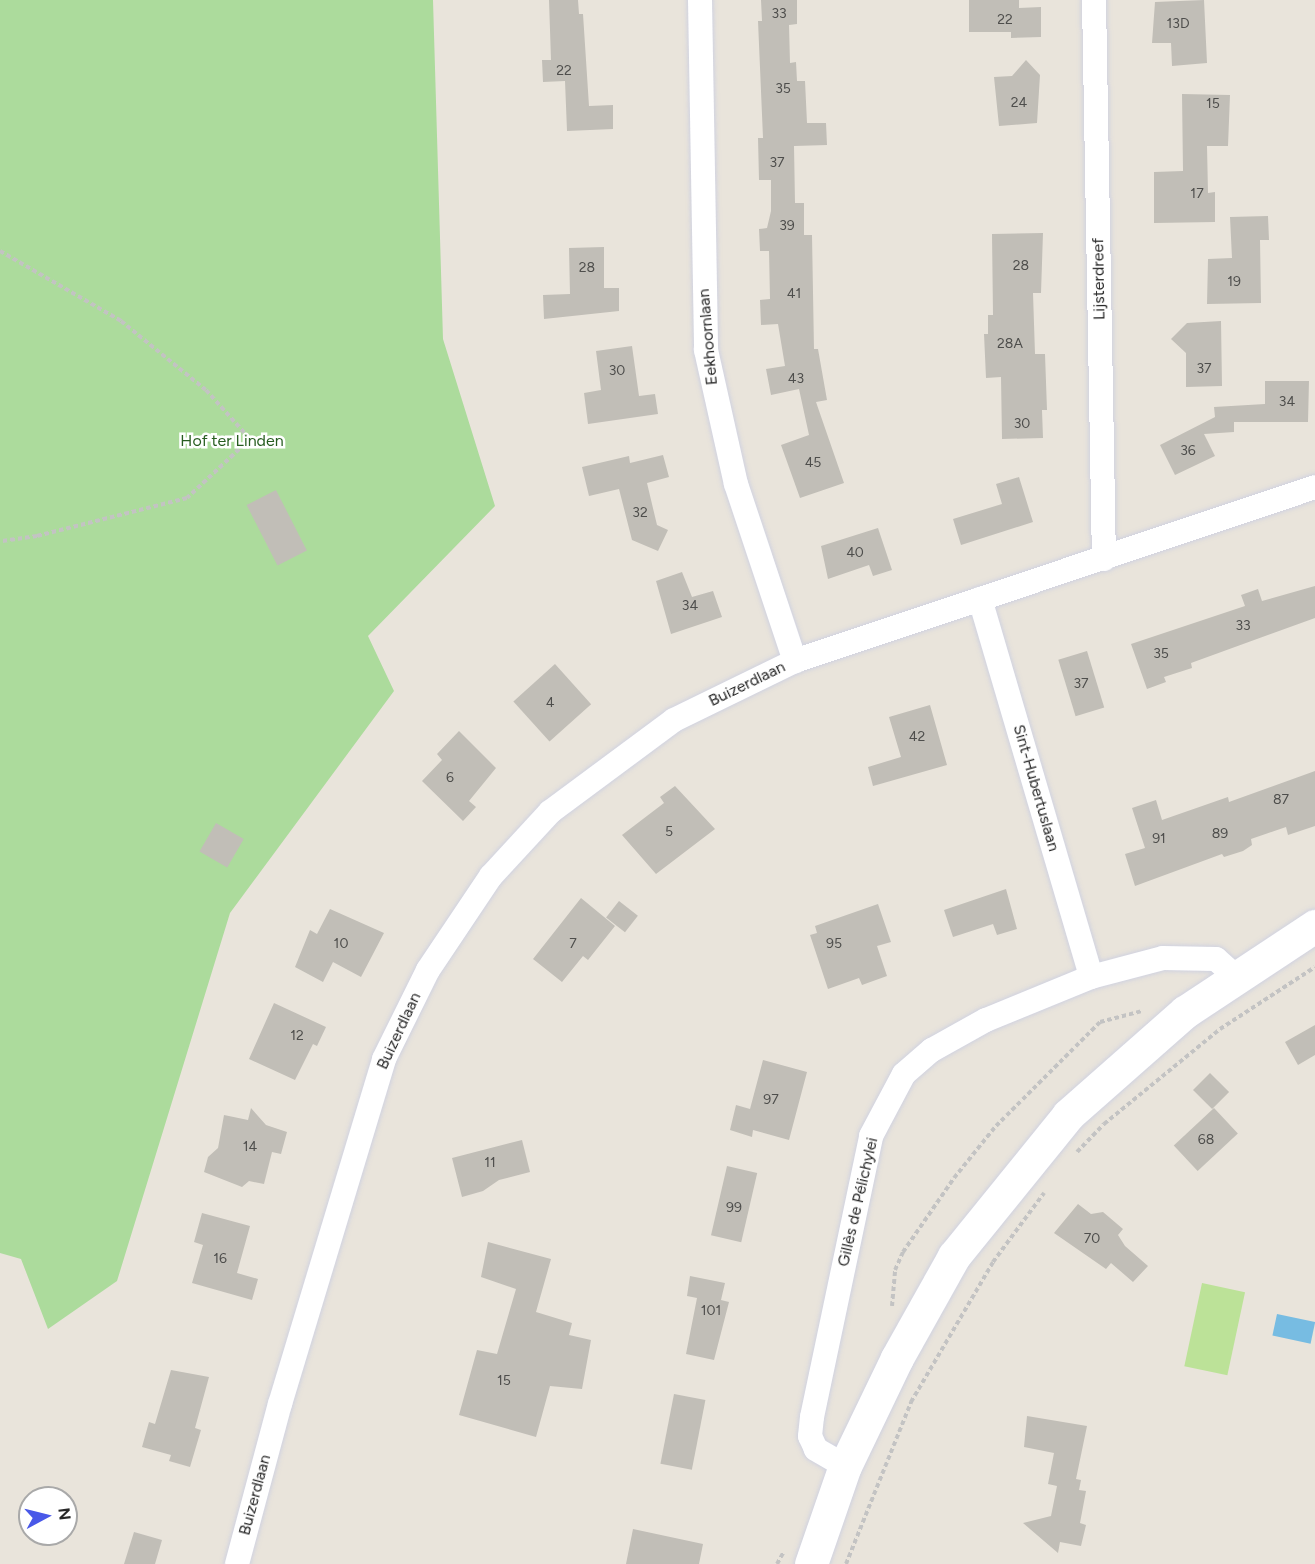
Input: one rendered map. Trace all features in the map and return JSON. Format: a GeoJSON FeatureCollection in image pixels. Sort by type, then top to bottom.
{"type":"FeatureCollection","features":[{"type":"Feature","properties":{"kind":"main road"},"geometry":{"type":"LineString","coordinates":[[811,1564],[845,1466],[897,1358],[954,1256],[1068,1115],[1185,1012],[1235,976],[1315,926]]}},
{"type":"Feature","properties":{"kind":"street","name":"Eekhoornlaan"},"geometry":{"type":"LineString","coordinates":[[700,0],[706,350],[732,473],[795,661]]}},
{"type":"Feature","properties":{"kind":"street","name":"Lijsterdreef"},"geometry":{"type":"LineString","coordinates":[[1094,0],[1104,559]]}},
{"type":"Feature","properties":{"kind":"street"},"geometry":{"type":"LineString","coordinates":[[795,661],[1315,487]]}},
{"type":"Feature","properties":{"kind":"street","name":"Sint-Hubertuslaan"},"geometry":{"type":"LineString","coordinates":[[980,599],[1091,977]]}},
{"type":"Feature","properties":{"kind":"street","name":"Buizerdlaan"},"geometry":{"type":"LineString","coordinates":[[237,1564],[280,1404],[384,1059],[428,970],[491,876],[550,812],[674,720],[795,661]]}},
{"type":"Feature","properties":{"kind":"street","name":"Gillès de Pélichylei"},"geometry":{"type":"LineString","coordinates":[[845,1466],[816,1449],[810,1436],[871,1136],[903,1074],[932,1050],[986,1020],[1091,977],[1163,958],[1216,959],[1235,976]]}},
{"type":"Feature","properties":{"kind":"path"},"geometry":{"type":"LineString","coordinates":[[0,252],[121,321],[206,390],[250,439],[187,498],[37,536],[0,541]]}},
{"type":"Feature","properties":{"kind":"path"},"geometry":{"type":"LineString","coordinates":[[1071,1158],[1104,1124],[1220,1029],[1315,967]]}},
{"type":"Feature","properties":{"kind":"path"},"geometry":{"type":"LineString","coordinates":[[846,1564],[884,1463],[922,1382],[993,1262],[1050,1185]]}},
{"type":"Feature","properties":{"kind":"green space","name":"Hof ter Linden"},"geometry":{"type":"Polygon","coordinates":[[[0,0],[433,0],[443,339],[495,506],[368,636],[394,691],[230,913],[117,1281],[48,1329],[21,1259],[0,1253],[0,0]]]}},
{"type":"Feature","properties":{"kind":"green space"},"geometry":{"type":"Polygon","coordinates":[[[1202,1283],[1245,1292],[1227,1375],[1184,1366],[1202,1283]]]}},
{"type":"Feature","properties":{"kind":"water"},"geometry":{"type":"Polygon","coordinates":[[[1277,1314],[1315,1322],[1311,1344],[1272,1336],[1277,1314]]]}},
{"type":"Feature","properties":{"kind":"building"},"geometry":{"type":"Polygon","coordinates":[[[549,0],[578,0],[579,14],[583,14],[589,106],[613,105],[613,129],[567,131],[565,81],[543,82],[542,60],[551,60],[549,0]]]}},
{"type":"Feature","properties":{"kind":"building"},"geometry":{"type":"Polygon","coordinates":[[[761,0],[797,0],[797,24],[789,25],[790,63],[796,62],[797,81],[805,81],[807,123],[826,123],[827,145],[794,146],[795,203],[804,203],[804,235],[812,235],[814,349],[818,349],[827,400],[816,402],[844,483],[800,498],[781,445],[809,435],[799,389],[771,395],[766,369],[785,366],[778,324],[761,325],[760,300],[770,299],[769,251],[760,251],[759,229],[767,228],[771,211],[771,180],[759,180],[758,138],[763,138],[758,21],[762,21],[761,0]]]}},
{"type":"Feature","properties":{"kind":"building"},"geometry":{"type":"Polygon","coordinates":[[[969,0],[1019,0],[1019,8],[1041,7],[1041,37],[1011,38],[1011,32],[969,32],[969,0]]]}},
{"type":"Feature","properties":{"kind":"building"},"geometry":{"type":"Polygon","coordinates":[[[1204,0],[1207,63],[1172,66],[1171,43],[1152,43],[1155,2],[1204,0]]]}},
{"type":"Feature","properties":{"kind":"building"},"geometry":{"type":"Polygon","coordinates":[[[1026,60],[1040,75],[1037,123],[999,126],[994,77],[1012,76],[1026,60]]]}},
{"type":"Feature","properties":{"kind":"building"},"geometry":{"type":"Polygon","coordinates":[[[1182,94],[1230,95],[1228,146],[1207,146],[1208,193],[1215,192],[1215,222],[1154,223],[1154,172],[1183,171],[1182,94]]]}},
{"type":"Feature","properties":{"kind":"building"},"geometry":{"type":"Polygon","coordinates":[[[1268,216],[1269,240],[1260,240],[1261,303],[1207,304],[1208,259],[1232,258],[1230,217],[1268,216]]]}},
{"type":"Feature","properties":{"kind":"building"},"geometry":{"type":"Polygon","coordinates":[[[1043,233],[1041,293],[1033,293],[1035,354],[1045,354],[1047,410],[1042,410],[1043,438],[1002,439],[1001,377],[986,378],[984,334],[988,334],[988,315],[993,315],[992,234],[1043,233]]]}},
{"type":"Feature","properties":{"kind":"building"},"geometry":{"type":"Polygon","coordinates":[[[604,247],[604,288],[619,288],[619,311],[544,319],[543,295],[570,294],[569,248],[604,247]]]}},
{"type":"Feature","properties":{"kind":"building"},"geometry":{"type":"Polygon","coordinates":[[[1221,321],[1222,386],[1186,387],[1186,353],[1171,339],[1187,323],[1221,321]]]}},
{"type":"Feature","properties":{"kind":"building"},"geometry":{"type":"Polygon","coordinates":[[[632,346],[639,396],[655,394],[658,414],[588,424],[584,393],[601,390],[596,351],[632,346]]]}},
{"type":"Feature","properties":{"kind":"building"},"geometry":{"type":"Polygon","coordinates":[[[1265,381],[1309,381],[1308,422],[1234,422],[1234,432],[1204,434],[1215,456],[1175,475],[1160,445],[1215,417],[1214,407],[1265,404],[1265,381]]]}},
{"type":"Feature","properties":{"kind":"building"},"geometry":{"type":"Polygon","coordinates":[[[663,455],[669,477],[647,483],[657,525],[668,530],[658,551],[632,540],[619,489],[589,496],[582,467],[629,456],[630,463],[663,455]]]}},
{"type":"Feature","properties":{"kind":"building"},"geometry":{"type":"Polygon","coordinates":[[[1019,477],[1033,522],[961,545],[953,519],[1002,504],[996,484],[1019,477]]]}},
{"type":"Feature","properties":{"kind":"building"},"geometry":{"type":"Polygon","coordinates":[[[276,490],[307,551],[277,566],[247,505],[276,490]]]}},
{"type":"Feature","properties":{"kind":"building"},"geometry":{"type":"Polygon","coordinates":[[[878,528],[892,570],[873,576],[869,565],[828,579],[821,546],[878,528]]]}},
{"type":"Feature","properties":{"kind":"building"},"geometry":{"type":"Polygon","coordinates":[[[682,572],[692,597],[713,591],[722,617],[671,634],[656,581],[682,572]]]}},
{"type":"Feature","properties":{"kind":"building"},"geometry":{"type":"Polygon","coordinates":[[[1315,586],[1315,618],[1191,663],[1192,668],[1164,677],[1166,682],[1147,689],[1131,644],[1245,606],[1241,595],[1258,589],[1262,601],[1315,586]]]}},
{"type":"Feature","properties":{"kind":"building"},"geometry":{"type":"Polygon","coordinates":[[[1087,651],[1104,707],[1076,716],[1058,660],[1087,651]]]}},
{"type":"Feature","properties":{"kind":"building"},"geometry":{"type":"Polygon","coordinates":[[[555,664],[591,704],[550,742],[513,701],[555,664]]]}},
{"type":"Feature","properties":{"kind":"building"},"geometry":{"type":"Polygon","coordinates":[[[930,705],[947,765],[873,786],[868,767],[901,757],[889,717],[930,705]]]}},
{"type":"Feature","properties":{"kind":"building"},"geometry":{"type":"Polygon","coordinates":[[[459,731],[496,768],[469,801],[476,807],[463,821],[422,781],[442,760],[437,754],[459,731]]]}},
{"type":"Feature","properties":{"kind":"building"},"geometry":{"type":"Polygon","coordinates":[[[1315,771],[1315,826],[1288,835],[1286,827],[1251,839],[1252,845],[1243,851],[1224,857],[1222,854],[1135,886],[1125,854],[1145,848],[1132,808],[1156,800],[1162,820],[1228,797],[1229,802],[1315,771]]]}},
{"type":"Feature","properties":{"kind":"building"},"geometry":{"type":"Polygon","coordinates":[[[675,786],[715,829],[656,874],[622,835],[664,803],[660,797],[675,786]]]}},
{"type":"Feature","properties":{"kind":"building"},"geometry":{"type":"Polygon","coordinates":[[[216,823],[244,839],[227,868],[200,852],[216,823]]]}},
{"type":"Feature","properties":{"kind":"building"},"geometry":{"type":"Polygon","coordinates":[[[1006,889],[1017,929],[997,935],[993,924],[953,937],[944,910],[1006,889]]]}},
{"type":"Feature","properties":{"kind":"building"},"geometry":{"type":"Polygon","coordinates":[[[581,898],[615,926],[588,960],[583,956],[562,982],[533,959],[581,898]]]}},
{"type":"Feature","properties":{"kind":"building"},"geometry":{"type":"Polygon","coordinates":[[[619,901],[638,916],[625,932],[606,918],[619,901]]]}},
{"type":"Feature","properties":{"kind":"building"},"geometry":{"type":"Polygon","coordinates":[[[878,904],[891,942],[877,946],[887,976],[862,985],[859,978],[828,989],[810,935],[817,933],[815,926],[878,904]]]}},
{"type":"Feature","properties":{"kind":"building"},"geometry":{"type":"Polygon","coordinates":[[[330,909],[384,933],[361,977],[333,962],[323,982],[295,967],[310,930],[317,934],[330,909]]]}},
{"type":"Feature","properties":{"kind":"building"},"geometry":{"type":"Polygon","coordinates":[[[274,1003],[326,1027],[317,1046],[313,1044],[295,1080],[249,1059],[274,1003]]]}},
{"type":"Feature","properties":{"kind":"building"},"geometry":{"type":"Polygon","coordinates":[[[1315,1025],[1315,1055],[1298,1065],[1285,1042],[1315,1025]]]}},
{"type":"Feature","properties":{"kind":"building"},"geometry":{"type":"Polygon","coordinates":[[[763,1060],[807,1072],[789,1140],[753,1130],[752,1137],[730,1130],[736,1105],[750,1109],[763,1060]]]}},
{"type":"Feature","properties":{"kind":"building"},"geometry":{"type":"Polygon","coordinates":[[[1210,1073],[1229,1092],[1212,1109],[1193,1090],[1210,1073]]]}},
{"type":"Feature","properties":{"kind":"building"},"geometry":{"type":"Polygon","coordinates":[[[251,1108],[266,1125],[287,1132],[281,1154],[272,1152],[264,1184],[249,1181],[242,1187],[204,1172],[208,1157],[218,1148],[224,1115],[248,1120],[251,1108]]]}},
{"type":"Feature","properties":{"kind":"building"},"geometry":{"type":"Polygon","coordinates":[[[1214,1108],[1238,1134],[1198,1171],[1174,1146],[1214,1108]]]}},
{"type":"Feature","properties":{"kind":"building"},"geometry":{"type":"Polygon","coordinates":[[[522,1140],[530,1172],[499,1180],[483,1191],[462,1197],[452,1158],[522,1140]]]}},
{"type":"Feature","properties":{"kind":"building"},"geometry":{"type":"Polygon","coordinates":[[[727,1166],[757,1173],[741,1242],[711,1235],[727,1166]]]}},
{"type":"Feature","properties":{"kind":"building"},"geometry":{"type":"Polygon","coordinates":[[[1078,1204],[1091,1214],[1103,1212],[1123,1229],[1118,1235],[1125,1246],[1148,1266],[1133,1282],[1111,1263],[1106,1269],[1054,1233],[1078,1204]]]}},
{"type":"Feature","properties":{"kind":"building"},"geometry":{"type":"Polygon","coordinates":[[[202,1213],[250,1226],[237,1273],[258,1279],[252,1300],[192,1283],[203,1245],[194,1242],[202,1213]]]}},
{"type":"Feature","properties":{"kind":"building"},"geometry":{"type":"Polygon","coordinates":[[[488,1242],[551,1259],[536,1312],[572,1323],[569,1335],[591,1340],[582,1389],[550,1386],[536,1437],[459,1415],[477,1350],[497,1354],[516,1289],[481,1277],[488,1242]]]}},
{"type":"Feature","properties":{"kind":"building"},"geometry":{"type":"Polygon","coordinates":[[[690,1276],[725,1283],[721,1300],[729,1302],[714,1360],[686,1354],[697,1298],[687,1296],[690,1276]]]}},
{"type":"Feature","properties":{"kind":"building"},"geometry":{"type":"Polygon","coordinates":[[[171,1370],[209,1377],[195,1428],[201,1430],[190,1467],[169,1461],[171,1455],[142,1447],[149,1422],[155,1424],[171,1370]]]}},
{"type":"Feature","properties":{"kind":"building"},"geometry":{"type":"Polygon","coordinates":[[[674,1394],[705,1400],[692,1470],[660,1464],[674,1394]]]}},
{"type":"Feature","properties":{"kind":"building"},"geometry":{"type":"Polygon","coordinates":[[[1027,1416],[1087,1426],[1076,1479],[1081,1480],[1079,1490],[1086,1491],[1080,1523],[1086,1525],[1081,1546],[1060,1542],[1058,1553],[1023,1523],[1051,1516],[1057,1486],[1048,1484],[1054,1453],[1024,1447],[1027,1416]]]}},
{"type":"Feature","properties":{"kind":"building"},"geometry":{"type":"Polygon","coordinates":[[[633,1529],[703,1544],[699,1564],[626,1564],[633,1529]]]}},
{"type":"Feature","properties":{"kind":"building"},"geometry":{"type":"Polygon","coordinates":[[[134,1532],[162,1540],[155,1564],[124,1564],[134,1532]]]}}]}
